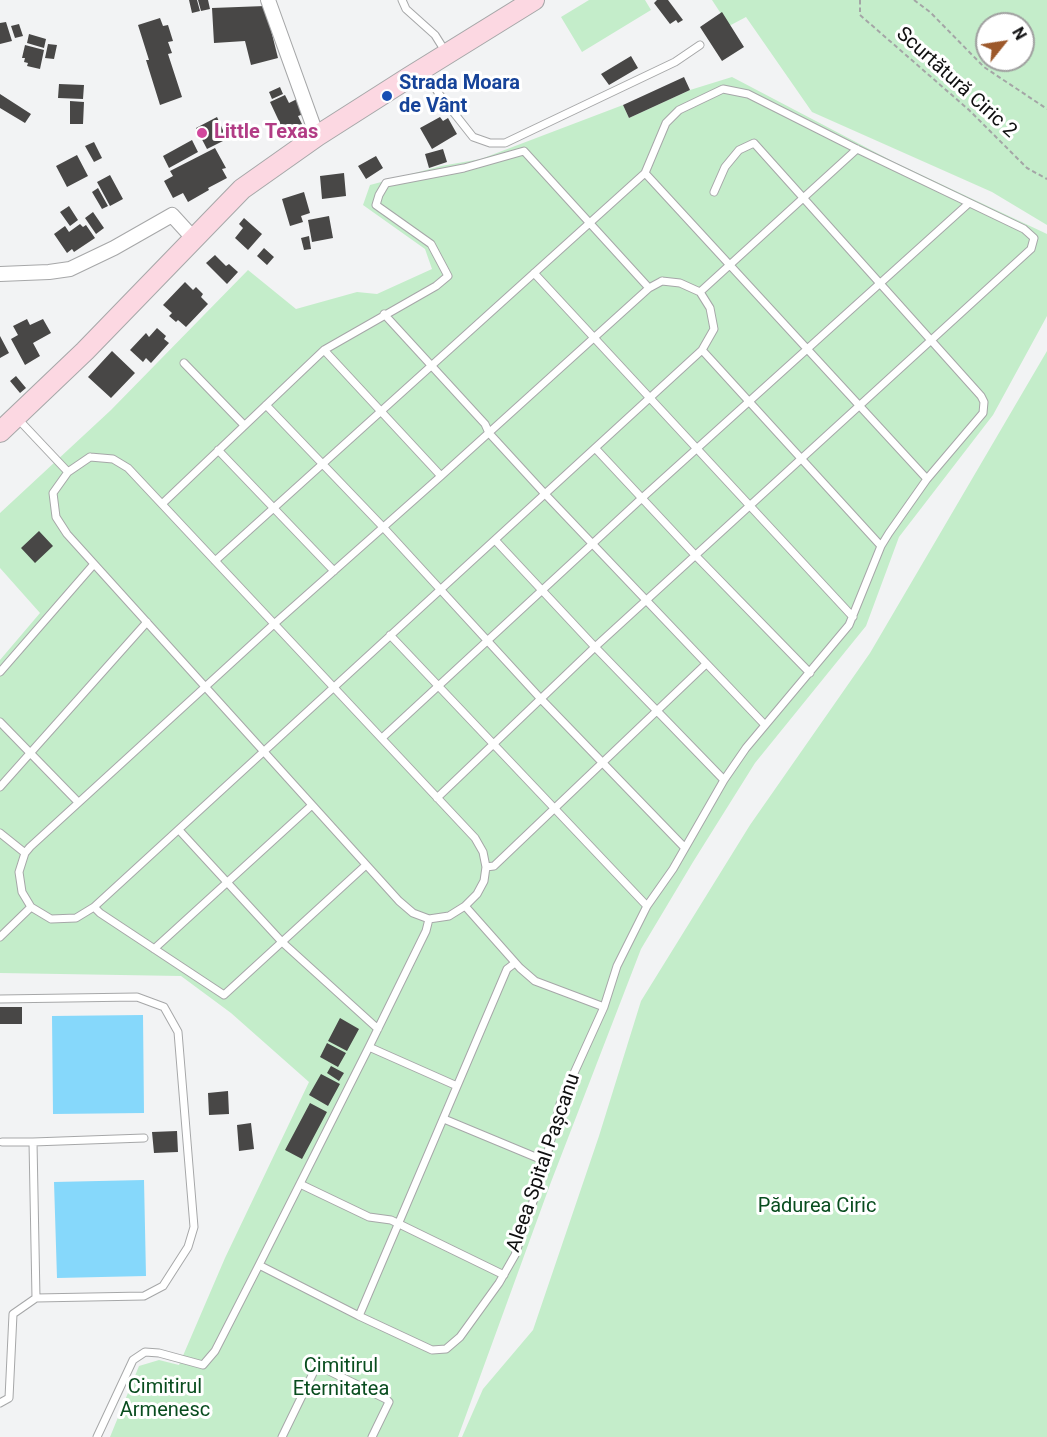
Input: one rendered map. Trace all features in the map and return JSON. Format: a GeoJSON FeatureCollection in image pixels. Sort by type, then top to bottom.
{"type":"FeatureCollection","features":[{"type":"Feature","properties":{"kind":"main road"},"geometry":{"type":"LineString","coordinates":[[0,432],[85,351],[242,189],[317,136],[534,0]]}},
{"type":"Feature","properties":{"kind":"street"},"geometry":{"type":"LineString","coordinates":[[268,0],[317,136]]}},
{"type":"Feature","properties":{"kind":"street"},"geometry":{"type":"LineString","coordinates":[[0,274],[70,269],[114,248],[172,215],[193,238]]}},
{"type":"Feature","properties":{"kind":"lane"},"geometry":{"type":"LineString","coordinates":[[402,0],[406,9],[435,35],[447,53]]}},
{"type":"Feature","properties":{"kind":"lane"},"geometry":{"type":"LineString","coordinates":[[423,68],[439,94],[473,138],[505,143],[675,62],[700,45]]}},
{"type":"Feature","properties":{"kind":"lane"},"geometry":{"type":"LineString","coordinates":[[215,561],[645,173],[666,123],[678,110],[723,89],[748,94],[968,204],[1024,229],[1034,238],[1031,249],[595,647],[437,798]]}},
{"type":"Feature","properties":{"kind":"lane","name":"Aleea Spital Pașcanu"},"geometry":{"type":"LineString","coordinates":[[259,1265],[432,1350],[446,1349],[460,1337],[504,1275],[515,1255],[545,1161],[560,1104],[604,1007],[617,966],[647,906],[674,868],[724,780],[765,725],[840,638],[854,617],[881,546],[927,479],[983,413],[984,402],[981,396],[754,143],[739,150],[725,167],[714,192]]}},
{"type":"Feature","properties":{"kind":"lane"},"geometry":{"type":"LineString","coordinates":[[700,292],[857,149]]}},
{"type":"Feature","properties":{"kind":"lane"},"geometry":{"type":"LineString","coordinates":[[162,504],[324,350],[448,276],[432,244],[376,205],[386,183],[464,168],[524,151],[649,288]]}},
{"type":"Feature","properties":{"kind":"lane"},"geometry":{"type":"LineString","coordinates":[[645,173],[927,479]]}},
{"type":"Feature","properties":{"kind":"lane"},"geometry":{"type":"LineString","coordinates":[[382,738],[541,590],[968,204]]}},
{"type":"Feature","properties":{"kind":"lane"},"geometry":{"type":"LineString","coordinates":[[534,273],[696,450],[854,617]]}},
{"type":"Feature","properties":{"kind":"lane"},"geometry":{"type":"LineString","coordinates":[[662,281],[681,283],[700,292],[710,308],[714,328],[702,351],[94,907],[76,918],[51,919],[31,907],[22,892],[19,872],[30,847],[204,686],[649,288],[662,281]]}},
{"type":"Feature","properties":{"kind":"lane"},"geometry":{"type":"LineString","coordinates":[[384,314],[486,424],[489,433],[545,494],[765,725]]}},
{"type":"Feature","properties":{"kind":"lane"},"geometry":{"type":"LineString","coordinates":[[324,350],[441,476]]}},
{"type":"Feature","properties":{"kind":"lane"},"geometry":{"type":"LineString","coordinates":[[702,351],[881,546]]}},
{"type":"Feature","properties":{"kind":"lane"},"geometry":{"type":"LineString","coordinates":[[184,363],[244,425]]}},
{"type":"Feature","properties":{"kind":"lane"},"geometry":{"type":"LineString","coordinates":[[266,405],[383,527],[540,698],[685,848]]}},
{"type":"Feature","properties":{"kind":"lane"},"geometry":{"type":"LineString","coordinates":[[16,417],[68,472]]}},
{"type":"Feature","properties":{"kind":"lane"},"geometry":{"type":"LineString","coordinates":[[595,448],[810,673]]}},
{"type":"Feature","properties":{"kind":"lane"},"geometry":{"type":"LineString","coordinates":[[218,450],[334,571]]}},
{"type":"Feature","properties":{"kind":"lane"},"geometry":{"type":"LineString","coordinates":[[90,457],[113,459],[128,468],[162,504],[475,838],[483,852],[486,867],[484,880],[477,894],[465,906],[449,916],[429,919],[413,913],[399,901],[67,534],[56,517],[52,493],[68,472],[90,457]]}},
{"type":"Feature","properties":{"kind":"lane"},"geometry":{"type":"LineString","coordinates":[[495,540],[724,780]]}},
{"type":"Feature","properties":{"kind":"lane"},"geometry":{"type":"LineString","coordinates":[[0,672],[94,564]]}},
{"type":"Feature","properties":{"kind":"lane"},"geometry":{"type":"LineString","coordinates":[[0,787],[147,622]]}},
{"type":"Feature","properties":{"kind":"lane"},"geometry":{"type":"LineString","coordinates":[[390,635],[647,906]]}},
{"type":"Feature","properties":{"kind":"lane"},"geometry":{"type":"LineString","coordinates":[[486,867],[494,866],[706,664]]}},
{"type":"Feature","properties":{"kind":"lane"},"geometry":{"type":"LineString","coordinates":[[0,722],[78,802]]}},
{"type":"Feature","properties":{"kind":"lane"},"geometry":{"type":"LineString","coordinates":[[154,949],[312,805]]}},
{"type":"Feature","properties":{"kind":"lane"},"geometry":{"type":"LineString","coordinates":[[179,830],[282,942],[378,1029]]}},
{"type":"Feature","properties":{"kind":"lane"},"geometry":{"type":"LineString","coordinates":[[0,833],[25,854]]}},
{"type":"Feature","properties":{"kind":"lane"},"geometry":{"type":"LineString","coordinates":[[94,907],[100,914],[224,995],[366,865]]}},
{"type":"Feature","properties":{"kind":"lane"},"geometry":{"type":"LineString","coordinates":[[465,906],[515,963],[535,981],[604,1007]]}},
{"type":"Feature","properties":{"kind":"lane"},"geometry":{"type":"LineString","coordinates":[[0,937],[31,907]]}},
{"type":"Feature","properties":{"kind":"lane"},"geometry":{"type":"LineString","coordinates":[[97,1437],[133,1360],[145,1352],[159,1353],[202,1365],[215,1351],[378,1029],[426,932],[429,919]]}},
{"type":"Feature","properties":{"kind":"lane"},"geometry":{"type":"LineString","coordinates":[[359,1316],[507,969],[515,963]]}},
{"type":"Feature","properties":{"kind":"lane"},"geometry":{"type":"LineString","coordinates":[[0,999],[136,997],[164,1007],[178,1032],[194,1227],[188,1247],[163,1286],[144,1296],[36,1298],[13,1314],[9,1398],[0,1403]]}},
{"type":"Feature","properties":{"kind":"lane"},"geometry":{"type":"LineString","coordinates":[[369,1047],[457,1086]]}},
{"type":"Feature","properties":{"kind":"lane"},"geometry":{"type":"LineString","coordinates":[[444,1119],[545,1161]]}},
{"type":"Feature","properties":{"kind":"lane"},"geometry":{"type":"LineString","coordinates":[[2,1142],[144,1138]]}},
{"type":"Feature","properties":{"kind":"lane"},"geometry":{"type":"LineString","coordinates":[[33,1142],[36,1298]]}},
{"type":"Feature","properties":{"kind":"lane"},"geometry":{"type":"LineString","coordinates":[[300,1184],[369,1217],[391,1220],[504,1275]]}},
{"type":"Feature","properties":{"kind":"lane"},"geometry":{"type":"LineString","coordinates":[[282,1437],[317,1365],[389,1402],[372,1437]]}},
{"type":"Feature","properties":{"kind":"path","name":"Scurtătură Ciric 2"},"geometry":{"type":"LineString","coordinates":[[860,0],[860,15],[969,110],[1027,168],[1047,179]]}},
{"type":"Feature","properties":{"kind":"path"},"geometry":{"type":"LineString","coordinates":[[914,0],[930,12],[984,67],[1047,109]]}},
{"type":"Feature","properties":{"kind":"green space"},"geometry":{"type":"Polygon","coordinates":[[[589,0],[645,0],[651,10],[582,52],[561,17],[589,0]]]}},
{"type":"Feature","properties":{"kind":"green space"},"geometry":{"type":"Polygon","coordinates":[[[712,0],[1047,0],[1047,225],[992,192],[812,112],[746,17],[729,26],[712,0]]]}},
{"type":"Feature","properties":{"kind":"green space"},"geometry":{"type":"Polygon","coordinates":[[[732,77],[892,161],[1047,234],[1047,316],[993,415],[899,537],[866,626],[755,763],[641,949],[551,1182],[458,1437],[110,1437],[139,1366],[159,1360],[179,1365],[225,1258],[309,1082],[231,1013],[181,976],[0,973],[0,660],[40,613],[0,568],[0,513],[111,410],[248,270],[296,309],[357,292],[377,294],[432,269],[425,249],[363,205],[370,185],[441,166],[481,159],[623,105],[629,118],[690,90],[732,77]]]}},
{"type":"Feature","properties":{"kind":"green space","name":"Pădurea Ciric"},"geometry":{"type":"Polygon","coordinates":[[[1047,351],[1047,1437],[462,1437],[483,1389],[533,1330],[599,1136],[641,1001],[750,825],[870,653],[1047,351]]]}},
{"type":"Feature","properties":{"kind":"water"},"geometry":{"type":"Polygon","coordinates":[[[143,1015],[144,1113],[53,1114],[52,1016],[143,1015]]]}},
{"type":"Feature","properties":{"kind":"water"},"geometry":{"type":"Polygon","coordinates":[[[144,1180],[146,1276],[57,1278],[54,1182],[144,1180]]]}},
{"type":"Feature","properties":{"kind":"building"},"geometry":{"type":"Polygon","coordinates":[[[189,0],[197,0],[200,11],[192,13],[189,0]]]}},
{"type":"Feature","properties":{"kind":"building"},"geometry":{"type":"Polygon","coordinates":[[[198,0],[208,0],[210,9],[201,11],[198,0]]]}},
{"type":"Feature","properties":{"kind":"building"},"geometry":{"type":"Polygon","coordinates":[[[657,0],[668,0],[683,20],[678,23],[676,20],[670,24],[654,3],[657,0]]]}},
{"type":"Feature","properties":{"kind":"building"},"geometry":{"type":"Polygon","coordinates":[[[265,6],[278,58],[251,65],[245,41],[214,43],[212,8],[265,6]]]}},
{"type":"Feature","properties":{"kind":"building"},"geometry":{"type":"Polygon","coordinates":[[[722,12],[744,47],[722,61],[700,27],[722,12]]]}},
{"type":"Feature","properties":{"kind":"building"},"geometry":{"type":"Polygon","coordinates":[[[160,18],[163,26],[168,25],[173,41],[168,42],[172,53],[168,54],[182,97],[160,105],[138,25],[160,18]]]}},
{"type":"Feature","properties":{"kind":"building"},"geometry":{"type":"Polygon","coordinates":[[[6,22],[12,41],[0,44],[0,23],[6,22]]]}},
{"type":"Feature","properties":{"kind":"building"},"geometry":{"type":"Polygon","coordinates":[[[19,24],[23,36],[15,38],[11,26],[19,24]]]}},
{"type":"Feature","properties":{"kind":"building"},"geometry":{"type":"Polygon","coordinates":[[[29,34],[46,39],[44,48],[27,43],[29,34]]]}},
{"type":"Feature","properties":{"kind":"building"},"geometry":{"type":"Polygon","coordinates":[[[48,44],[57,45],[54,59],[45,58],[48,44]]]}},
{"type":"Feature","properties":{"kind":"building"},"geometry":{"type":"Polygon","coordinates":[[[25,45],[44,50],[40,69],[27,66],[28,63],[24,62],[25,58],[22,58],[25,45]]]}},
{"type":"Feature","properties":{"kind":"building"},"geometry":{"type":"Polygon","coordinates":[[[631,56],[638,68],[609,85],[601,74],[631,56]]]}},
{"type":"Feature","properties":{"kind":"building"},"geometry":{"type":"Polygon","coordinates":[[[684,77],[690,90],[629,118],[623,105],[684,77]]]}},
{"type":"Feature","properties":{"kind":"building"},"geometry":{"type":"Polygon","coordinates":[[[59,84],[84,85],[83,99],[58,98],[59,84]]]}},
{"type":"Feature","properties":{"kind":"building"},"geometry":{"type":"Polygon","coordinates":[[[280,87],[283,94],[272,99],[269,92],[280,87]]]}},
{"type":"Feature","properties":{"kind":"building"},"geometry":{"type":"Polygon","coordinates":[[[0,94],[31,114],[25,123],[0,108],[0,94]]]}},
{"type":"Feature","properties":{"kind":"building"},"geometry":{"type":"Polygon","coordinates":[[[285,95],[289,103],[297,99],[304,114],[298,116],[303,126],[285,134],[270,102],[285,95]]]}},
{"type":"Feature","properties":{"kind":"building"},"geometry":{"type":"Polygon","coordinates":[[[70,101],[84,102],[83,124],[70,124],[70,101]]]}},
{"type":"Feature","properties":{"kind":"building"},"geometry":{"type":"Polygon","coordinates":[[[217,117],[227,139],[207,149],[196,128],[217,117]]]}},
{"type":"Feature","properties":{"kind":"building"},"geometry":{"type":"Polygon","coordinates":[[[440,117],[443,121],[448,118],[457,134],[432,149],[420,128],[440,117]]]}},
{"type":"Feature","properties":{"kind":"building"},"geometry":{"type":"Polygon","coordinates":[[[192,140],[198,152],[169,168],[163,156],[192,140]]]}},
{"type":"Feature","properties":{"kind":"building"},"geometry":{"type":"Polygon","coordinates":[[[94,142],[102,158],[94,162],[85,146],[94,142]]]}},
{"type":"Feature","properties":{"kind":"building","name":"Little Texas"},"geometry":{"type":"Polygon","coordinates":[[[215,148],[226,168],[222,169],[227,178],[188,202],[183,193],[173,198],[164,181],[173,176],[170,171],[215,148]]]}},
{"type":"Feature","properties":{"kind":"building"},"geometry":{"type":"Polygon","coordinates":[[[443,149],[447,162],[429,168],[425,154],[443,149]]]}},
{"type":"Feature","properties":{"kind":"building"},"geometry":{"type":"Polygon","coordinates":[[[77,155],[88,176],[67,187],[56,166],[77,155]]]}},
{"type":"Feature","properties":{"kind":"building"},"geometry":{"type":"Polygon","coordinates":[[[376,156],[383,168],[366,179],[358,166],[376,156]]]}},
{"type":"Feature","properties":{"kind":"building"},"geometry":{"type":"Polygon","coordinates":[[[344,173],[346,196],[322,199],[320,176],[344,173]]]}},
{"type":"Feature","properties":{"kind":"building"},"geometry":{"type":"Polygon","coordinates":[[[110,175],[123,199],[110,206],[97,182],[110,175]]]}},
{"type":"Feature","properties":{"kind":"building"},"geometry":{"type":"Polygon","coordinates":[[[98,188],[108,206],[102,209],[92,192],[98,188]]]}},
{"type":"Feature","properties":{"kind":"building"},"geometry":{"type":"Polygon","coordinates":[[[304,192],[310,213],[301,216],[303,222],[290,226],[282,199],[304,192]]]}},
{"type":"Feature","properties":{"kind":"building"},"geometry":{"type":"Polygon","coordinates":[[[69,206],[78,220],[70,226],[60,212],[69,206]]]}},
{"type":"Feature","properties":{"kind":"building"},"geometry":{"type":"Polygon","coordinates":[[[93,212],[104,228],[96,234],[85,218],[93,212]]]}},
{"type":"Feature","properties":{"kind":"building"},"geometry":{"type":"Polygon","coordinates":[[[329,216],[333,238],[312,242],[308,220],[329,216]]]}},
{"type":"Feature","properties":{"kind":"building"},"geometry":{"type":"Polygon","coordinates":[[[244,218],[262,234],[248,250],[235,238],[243,228],[239,224],[244,218]]]}},
{"type":"Feature","properties":{"kind":"building"},"geometry":{"type":"Polygon","coordinates":[[[80,224],[83,227],[86,225],[95,238],[74,252],[72,249],[67,253],[54,234],[65,226],[69,232],[80,224]]]}},
{"type":"Feature","properties":{"kind":"building"},"geometry":{"type":"Polygon","coordinates":[[[309,236],[311,249],[304,250],[301,238],[309,236]]]}},
{"type":"Feature","properties":{"kind":"building"},"geometry":{"type":"Polygon","coordinates":[[[264,248],[274,257],[267,265],[257,256],[264,248]]]}},
{"type":"Feature","properties":{"kind":"building"},"geometry":{"type":"Polygon","coordinates":[[[215,255],[226,266],[229,264],[238,272],[227,284],[206,263],[215,255]]]}},
{"type":"Feature","properties":{"kind":"building"},"geometry":{"type":"Polygon","coordinates":[[[185,282],[193,290],[196,287],[208,304],[186,327],[169,316],[172,313],[163,305],[185,282]]]}},
{"type":"Feature","properties":{"kind":"building"},"geometry":{"type":"Polygon","coordinates":[[[27,319],[30,325],[43,319],[51,333],[33,343],[40,356],[25,365],[11,339],[18,335],[13,326],[27,319]]]}},
{"type":"Feature","properties":{"kind":"building"},"geometry":{"type":"Polygon","coordinates":[[[157,328],[166,336],[164,339],[169,343],[151,363],[146,358],[143,362],[130,350],[146,333],[149,337],[157,328]]]}},
{"type":"Feature","properties":{"kind":"building"},"geometry":{"type":"Polygon","coordinates":[[[0,336],[9,353],[0,358],[0,336]]]}},
{"type":"Feature","properties":{"kind":"building"},"geometry":{"type":"Polygon","coordinates":[[[112,351],[135,373],[111,398],[88,377],[112,351]]]}},
{"type":"Feature","properties":{"kind":"building"},"geometry":{"type":"Polygon","coordinates":[[[16,376],[26,388],[20,393],[10,381],[16,376]]]}},
{"type":"Feature","properties":{"kind":"building"},"geometry":{"type":"Polygon","coordinates":[[[39,531],[53,546],[35,563],[21,548],[39,531]]]}},
{"type":"Feature","properties":{"kind":"building"},"geometry":{"type":"Polygon","coordinates":[[[0,1007],[22,1007],[22,1024],[0,1024],[0,1007]]]}},
{"type":"Feature","properties":{"kind":"building"},"geometry":{"type":"Polygon","coordinates":[[[340,1018],[359,1029],[347,1051],[328,1041],[340,1018]]]}},
{"type":"Feature","properties":{"kind":"building"},"geometry":{"type":"Polygon","coordinates":[[[327,1043],[346,1053],[338,1067],[320,1057],[327,1043]]]}},
{"type":"Feature","properties":{"kind":"building"},"geometry":{"type":"Polygon","coordinates":[[[331,1066],[344,1073],[339,1081],[327,1073],[331,1066]]]}},
{"type":"Feature","properties":{"kind":"building"},"geometry":{"type":"Polygon","coordinates":[[[321,1074],[340,1084],[328,1106],[309,1095],[321,1074]]]}},
{"type":"Feature","properties":{"kind":"building"},"geometry":{"type":"Polygon","coordinates":[[[228,1091],[229,1114],[209,1115],[208,1093],[228,1091]]]}},
{"type":"Feature","properties":{"kind":"building"},"geometry":{"type":"Polygon","coordinates":[[[310,1103],[327,1112],[302,1159],[285,1150],[310,1103]]]}},
{"type":"Feature","properties":{"kind":"building"},"geometry":{"type":"Polygon","coordinates":[[[251,1123],[254,1149],[239,1151],[237,1125],[251,1123]]]}},
{"type":"Feature","properties":{"kind":"building"},"geometry":{"type":"Polygon","coordinates":[[[177,1131],[178,1152],[154,1153],[152,1132],[177,1131]]]}},
{"type":"Feature","properties":{"kind":"place","name":"Strada Moara de Vânt"},"geometry":{"type":"Point","coordinates":[387,96]}},
{"type":"Feature","properties":{"kind":"place","name":"Little Texas"},"geometry":{"type":"Point","coordinates":[202,133]}},
{"type":"Feature","properties":{"kind":"park label","name":"Cimitirul Eternitatea"},"geometry":{"type":"Point","coordinates":[341,1378]}},
{"type":"Feature","properties":{"kind":"park label","name":"Cimitirul Armenesc"},"geometry":{"type":"Point","coordinates":[165,1400]}}]}
